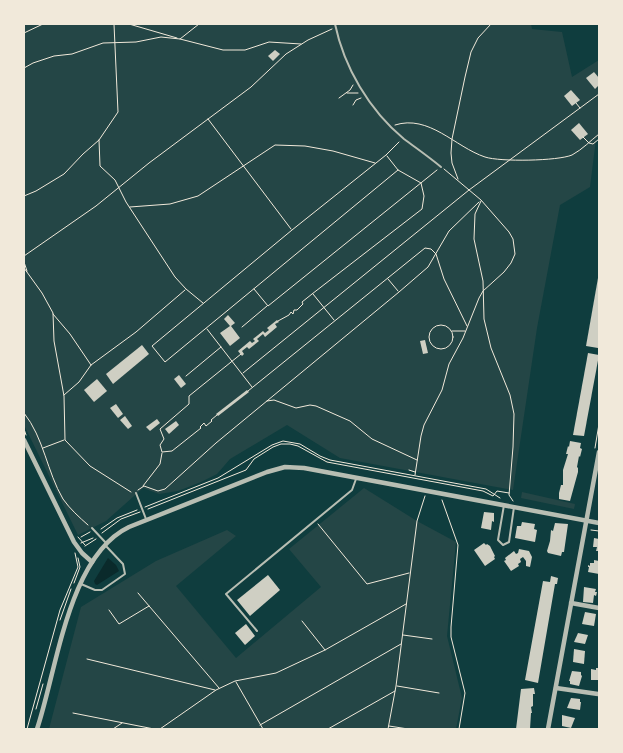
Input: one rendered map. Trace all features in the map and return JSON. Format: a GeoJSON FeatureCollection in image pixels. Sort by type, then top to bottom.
{"type":"FeatureCollection","features":[{"type":"Feature","properties":{"kind":"street"},"geometry":{"type":"LineString","coordinates":[[24,440],[78,548],[92,562]]}},
{"type":"Feature","properties":{"kind":"street"},"geometry":{"type":"LineString","coordinates":[[548,729],[599,452]]}},
{"type":"Feature","properties":{"kind":"street"},"geometry":{"type":"LineString","coordinates":[[37,729],[70,611],[92,562],[105,544],[125,529],[267,472],[285,467],[304,468],[504,505],[513,505],[599,523]]}},
{"type":"Feature","properties":{"kind":"street"},"geometry":{"type":"LineString","coordinates":[[571,603],[599,608]]}},
{"type":"Feature","properties":{"kind":"street"},"geometry":{"type":"LineString","coordinates":[[556,688],[598,694]]}},
{"type":"Feature","properties":{"kind":"lane"},"geometry":{"type":"LineString","coordinates":[[335,24],[342,50],[366,97],[403,138],[441,167]]}},
{"type":"Feature","properties":{"kind":"lane"},"geometry":{"type":"LineString","coordinates":[[257,631],[226,594],[352,490],[356,478]]}},
{"type":"Feature","properties":{"kind":"lane"},"geometry":{"type":"LineString","coordinates":[[136,492],[147,520]]}},
{"type":"Feature","properties":{"kind":"lane"},"geometry":{"type":"LineString","coordinates":[[504,505],[498,540],[503,545],[509,542],[513,505]]}},
{"type":"Feature","properties":{"kind":"lane"},"geometry":{"type":"LineString","coordinates":[[81,584],[98,590],[125,574],[123,564],[93,529]]}},
{"type":"Feature","properties":{"kind":"path"},"geometry":{"type":"LineString","coordinates":[[24,32],[43,24]]}},
{"type":"Feature","properties":{"kind":"path"},"geometry":{"type":"LineString","coordinates":[[24,196],[64,174],[99,140],[118,112],[114,24]]}},
{"type":"Feature","properties":{"kind":"path"},"geometry":{"type":"LineString","coordinates":[[130,24],[223,50],[245,50],[268,42],[302,44]]}},
{"type":"Feature","properties":{"kind":"path"},"geometry":{"type":"LineString","coordinates":[[24,68],[54,56],[72,54],[103,43],[136,42],[161,37],[180,39],[200,24]]}},
{"type":"Feature","properties":{"kind":"path"},"geometry":{"type":"LineString","coordinates":[[459,181],[452,163],[452,139],[471,52],[478,38],[491,24]]}},
{"type":"Feature","properties":{"kind":"path"},"geometry":{"type":"LineString","coordinates":[[24,256],[96,206],[149,162],[251,87],[286,54],[318,34],[336,28]]}},
{"type":"Feature","properties":{"kind":"path"},"geometry":{"type":"LineString","coordinates":[[339,98],[352,87],[355,78]]}},
{"type":"Feature","properties":{"kind":"path"},"geometry":{"type":"LineString","coordinates":[[346,94],[364,93]]}},
{"type":"Feature","properties":{"kind":"path"},"geometry":{"type":"LineString","coordinates":[[243,373],[469,190],[599,94]]}},
{"type":"Feature","properties":{"kind":"path"},"geometry":{"type":"LineString","coordinates":[[353,105],[358,98],[366,97]]}},
{"type":"Feature","properties":{"kind":"path"},"geometry":{"type":"LineString","coordinates":[[576,104],[580,108]]}},
{"type":"Feature","properties":{"kind":"path"},"geometry":{"type":"LineString","coordinates":[[208,119],[292,230]]}},
{"type":"Feature","properties":{"kind":"path"},"geometry":{"type":"LineString","coordinates":[[391,126],[401,123],[423,125],[484,157],[497,160],[557,159],[570,156],[583,149],[599,134]]}},
{"type":"Feature","properties":{"kind":"path"},"geometry":{"type":"LineString","coordinates":[[583,137],[593,144],[599,139]]}},
{"type":"Feature","properties":{"kind":"path"},"geometry":{"type":"LineString","coordinates":[[398,170],[165,362],[152,346],[386,155],[403,138]]}},
{"type":"Feature","properties":{"kind":"path"},"geometry":{"type":"LineString","coordinates":[[99,140],[100,166],[115,180],[175,277],[203,303]]}},
{"type":"Feature","properties":{"kind":"path"},"geometry":{"type":"LineString","coordinates":[[130,207],[170,204],[198,196],[275,145],[305,146],[333,151],[376,163]]}},
{"type":"Feature","properties":{"kind":"path"},"geometry":{"type":"LineString","coordinates":[[278,321],[291,312],[293,314],[294,310],[300,308],[303,304],[302,302],[422,209],[424,196],[421,183],[398,170],[386,155]]}},
{"type":"Feature","properties":{"kind":"path"},"geometry":{"type":"LineString","coordinates":[[242,327],[441,167],[481,200],[509,232],[513,239],[515,254],[504,272],[483,291],[449,364],[442,390],[424,425],[415,477]]}},
{"type":"Feature","properties":{"kind":"path"},"geometry":{"type":"LineString","coordinates":[[142,486],[158,491],[166,489],[265,401],[428,267],[449,231],[481,200]]}},
{"type":"Feature","properties":{"kind":"path"},"geometry":{"type":"LineString","coordinates":[[481,200],[475,214],[474,232],[483,281],[484,319],[490,348],[510,395],[514,414],[509,492],[513,505]]}},
{"type":"Feature","properties":{"kind":"path"},"geometry":{"type":"LineString","coordinates":[[248,390],[425,248],[430,249],[436,254],[444,279],[468,326]]}},
{"type":"Feature","properties":{"kind":"path"},"geometry":{"type":"LineString","coordinates":[[24,262],[27,271]]}},
{"type":"Feature","properties":{"kind":"path"},"geometry":{"type":"LineString","coordinates":[[24,268],[53,313],[91,365]]}},
{"type":"Feature","properties":{"kind":"path"},"geometry":{"type":"LineString","coordinates":[[388,279],[399,292]]}},
{"type":"Feature","properties":{"kind":"path"},"geometry":{"type":"LineString","coordinates":[[64,396],[79,382],[91,365],[136,332],[186,289]]}},
{"type":"Feature","properties":{"kind":"path"},"geometry":{"type":"LineString","coordinates":[[253,289],[268,306]]}},
{"type":"Feature","properties":{"kind":"path"},"geometry":{"type":"LineString","coordinates":[[312,294],[335,320]]}},
{"type":"Feature","properties":{"kind":"path"},"geometry":{"type":"LineString","coordinates":[[53,313],[54,341],[64,396],[65,440],[97,471],[130,492],[136,492],[160,464],[162,452],[160,445],[164,438],[160,429],[189,404],[189,396],[241,354]]}},
{"type":"Feature","properties":{"kind":"path"},"geometry":{"type":"LineString","coordinates":[[451,331],[453,339],[446,348],[438,349],[431,344],[429,337],[435,328],[442,326],[451,331],[466,331]]}},
{"type":"Feature","properties":{"kind":"path"},"geometry":{"type":"LineString","coordinates":[[207,328],[252,387]]}},
{"type":"Feature","properties":{"kind":"path"},"geometry":{"type":"LineString","coordinates":[[186,376],[222,346]]}},
{"type":"Feature","properties":{"kind":"path"},"geometry":{"type":"LineString","coordinates":[[265,401],[274,400],[296,408],[310,405],[316,406],[350,422],[372,439],[417,460]]}},
{"type":"Feature","properties":{"kind":"path"},"geometry":{"type":"LineString","coordinates":[[24,413],[43,448],[63,498],[73,512],[93,529],[80,538]]}},
{"type":"Feature","properties":{"kind":"path"},"geometry":{"type":"LineString","coordinates":[[162,452],[172,452],[201,428],[200,426],[204,424],[206,426],[217,415]]}},
{"type":"Feature","properties":{"kind":"path"},"geometry":{"type":"LineString","coordinates":[[595,447],[599,424]]}},
{"type":"Feature","properties":{"kind":"path"},"geometry":{"type":"LineString","coordinates":[[43,448],[65,440]]}},
{"type":"Feature","properties":{"kind":"path"},"geometry":{"type":"LineString","coordinates":[[27,729],[60,610],[77,570],[78,565],[75,554],[82,543],[92,539],[121,519],[218,478],[272,445],[283,441],[300,444],[330,460],[483,491],[493,496],[497,491],[509,492]]}},
{"type":"Feature","properties":{"kind":"path"},"geometry":{"type":"LineString","coordinates":[[143,510],[246,470],[254,459],[277,445],[285,443],[298,446],[327,462],[415,477]]}},
{"type":"Feature","properties":{"kind":"path"},"geometry":{"type":"LineString","coordinates":[[409,470],[416,472]]}},
{"type":"Feature","properties":{"kind":"path"},"geometry":{"type":"LineString","coordinates":[[388,729],[396,686],[417,522],[427,491]]}},
{"type":"Feature","properties":{"kind":"path"},"geometry":{"type":"LineString","coordinates":[[439,493],[458,545],[451,637],[464,693],[459,729]]}},
{"type":"Feature","properties":{"kind":"path"},"geometry":{"type":"LineString","coordinates":[[494,494],[513,505]]}},
{"type":"Feature","properties":{"kind":"path"},"geometry":{"type":"LineString","coordinates":[[316,521],[367,584],[410,573]]}},
{"type":"Feature","properties":{"kind":"path"},"geometry":{"type":"LineString","coordinates":[[95,540],[98,535]]}},
{"type":"Feature","properties":{"kind":"path"},"geometry":{"type":"LineString","coordinates":[[138,593],[220,689]]}},
{"type":"Feature","properties":{"kind":"path"},"geometry":{"type":"LineString","coordinates":[[160,729],[216,690],[235,681],[276,674],[325,650],[406,604]]}},
{"type":"Feature","properties":{"kind":"path"},"geometry":{"type":"LineString","coordinates":[[109,610],[118,624],[150,606]]}},
{"type":"Feature","properties":{"kind":"path"},"geometry":{"type":"LineString","coordinates":[[302,620],[325,650]]}},
{"type":"Feature","properties":{"kind":"path"},"geometry":{"type":"LineString","coordinates":[[402,635],[432,639]]}},
{"type":"Feature","properties":{"kind":"path"},"geometry":{"type":"LineString","coordinates":[[260,725],[401,644]]}},
{"type":"Feature","properties":{"kind":"path"},"geometry":{"type":"LineString","coordinates":[[87,659],[216,690]]}},
{"type":"Feature","properties":{"kind":"path"},"geometry":{"type":"LineString","coordinates":[[235,681],[263,729]]}},
{"type":"Feature","properties":{"kind":"path"},"geometry":{"type":"LineString","coordinates":[[396,686],[439,693]]}},
{"type":"Feature","properties":{"kind":"path"},"geometry":{"type":"LineString","coordinates":[[328,729],[395,691]]}},
{"type":"Feature","properties":{"kind":"path"},"geometry":{"type":"LineString","coordinates":[[73,713],[154,729]]}},
{"type":"Feature","properties":{"kind":"path"},"geometry":{"type":"LineString","coordinates":[[112,729],[122,723]]}},
{"type":"Feature","properties":{"kind":"path"},"geometry":{"type":"LineString","coordinates":[[389,726],[408,729]]}},
{"type":"Feature","properties":{"kind":"shaded area"},"geometry":{"type":"Polygon","coordinates":[[[24,24],[531,24],[532,29],[562,32],[572,77],[599,60],[599,137],[596,139],[590,187],[560,205],[537,328],[513,490],[340,458],[287,425],[230,459],[217,474],[201,482],[178,491],[159,494],[143,488],[106,521],[78,535],[24,425],[24,24]]]}},
{"type":"Feature","properties":{"kind":"shaded area"},"geometry":{"type":"Polygon","coordinates":[[[364,488],[417,521],[456,542],[447,636],[462,698],[456,729],[49,729],[81,607],[156,561],[227,530],[236,536],[176,586],[236,658],[321,587],[289,549],[364,488]]]}},
{"type":"Feature","properties":{"kind":"shaded area"},"geometry":{"type":"Polygon","coordinates":[[[522,492],[575,504],[574,509],[521,498],[522,492]]]}},
{"type":"Feature","properties":{"kind":"shaded area"},"geometry":{"type":"Polygon","coordinates":[[[108,558],[116,565],[119,571],[97,585],[94,581],[108,558]]]}},
{"type":"Feature","properties":{"kind":"building"},"geometry":{"type":"Polygon","coordinates":[[[275,50],[280,54],[273,61],[268,56],[275,50]]]}},
{"type":"Feature","properties":{"kind":"building"},"geometry":{"type":"Polygon","coordinates":[[[594,72],[599,78],[599,85],[595,89],[586,78],[594,72]]]}},
{"type":"Feature","properties":{"kind":"building"},"geometry":{"type":"Polygon","coordinates":[[[571,90],[580,100],[572,106],[564,96],[571,90]]]}},
{"type":"Feature","properties":{"kind":"building"},"geometry":{"type":"Polygon","coordinates":[[[579,123],[588,134],[580,140],[571,130],[579,123]]]}},
{"type":"Feature","properties":{"kind":"building"},"geometry":{"type":"Polygon","coordinates":[[[598,278],[599,342],[598,348],[586,346],[598,278]]]}},
{"type":"Feature","properties":{"kind":"building"},"geometry":{"type":"Polygon","coordinates":[[[228,315],[235,323],[231,326],[240,338],[230,346],[220,333],[230,326],[224,319],[228,315]]]}},
{"type":"Feature","properties":{"kind":"building"},"geometry":{"type":"Polygon","coordinates":[[[277,320],[279,322],[275,324],[277,327],[265,337],[263,334],[257,339],[259,341],[249,349],[247,347],[242,351],[244,354],[242,356],[238,351],[250,341],[252,343],[255,341],[253,339],[263,331],[265,333],[269,330],[267,328],[277,320]]]}},
{"type":"Feature","properties":{"kind":"building"},"geometry":{"type":"Polygon","coordinates":[[[425,340],[428,353],[423,354],[420,341],[425,340]]]}},
{"type":"Feature","properties":{"kind":"building"},"geometry":{"type":"Polygon","coordinates":[[[142,345],[149,354],[113,384],[106,374],[142,345]]]}},
{"type":"Feature","properties":{"kind":"building"},"geometry":{"type":"Polygon","coordinates":[[[588,353],[599,355],[584,436],[573,435],[588,353]]]}},
{"type":"Feature","properties":{"kind":"building"},"geometry":{"type":"Polygon","coordinates":[[[179,375],[186,384],[181,388],[174,379],[179,375]]]}},
{"type":"Feature","properties":{"kind":"building"},"geometry":{"type":"Polygon","coordinates":[[[97,379],[107,391],[94,402],[84,390],[97,379]]]}},
{"type":"Feature","properties":{"kind":"building"},"geometry":{"type":"Polygon","coordinates":[[[247,390],[249,392],[218,416],[216,414],[247,390]]]}},
{"type":"Feature","properties":{"kind":"building"},"geometry":{"type":"Polygon","coordinates":[[[116,404],[123,414],[118,418],[110,408],[116,404]]]}},
{"type":"Feature","properties":{"kind":"building"},"geometry":{"type":"Polygon","coordinates":[[[125,416],[132,426],[128,429],[120,420],[125,416]]]}},
{"type":"Feature","properties":{"kind":"building"},"geometry":{"type":"Polygon","coordinates":[[[157,419],[160,423],[150,431],[146,427],[157,419]]]}},
{"type":"Feature","properties":{"kind":"building"},"geometry":{"type":"Polygon","coordinates":[[[176,421],[179,425],[169,434],[165,429],[176,421]]]}},
{"type":"Feature","properties":{"kind":"building"},"geometry":{"type":"Polygon","coordinates":[[[570,441],[581,443],[580,448],[582,449],[570,501],[559,499],[559,493],[561,485],[563,485],[563,470],[570,441]]]}},
{"type":"Feature","properties":{"kind":"building"},"geometry":{"type":"Polygon","coordinates":[[[484,512],[494,513],[494,522],[492,521],[491,530],[481,528],[484,512]]]}},
{"type":"Feature","properties":{"kind":"building"},"geometry":{"type":"Polygon","coordinates":[[[522,522],[535,524],[534,529],[537,530],[535,542],[515,538],[517,526],[521,526],[522,522]]]}},
{"type":"Feature","properties":{"kind":"building"},"geometry":{"type":"Polygon","coordinates":[[[555,523],[568,524],[564,552],[562,552],[561,556],[548,553],[547,551],[551,530],[553,531],[555,523]]]}},
{"type":"Feature","properties":{"kind":"building"},"geometry":{"type":"Polygon","coordinates":[[[594,538],[599,539],[599,551],[596,551],[597,547],[593,547],[594,538]]]}},
{"type":"Feature","properties":{"kind":"building"},"geometry":{"type":"Polygon","coordinates":[[[484,543],[490,546],[495,556],[495,559],[485,566],[474,550],[484,543]]]}},
{"type":"Feature","properties":{"kind":"building"},"geometry":{"type":"Polygon","coordinates":[[[519,549],[529,551],[532,557],[530,567],[526,566],[526,561],[523,557],[520,559],[519,566],[511,571],[504,561],[506,560],[505,558],[514,551],[516,554],[518,553],[519,549]]]}},
{"type":"Feature","properties":{"kind":"building"},"geometry":{"type":"Polygon","coordinates":[[[594,560],[599,561],[599,574],[588,572],[588,565],[590,566],[590,563],[594,563],[594,560]]]}},
{"type":"Feature","properties":{"kind":"building"},"geometry":{"type":"Polygon","coordinates":[[[268,575],[280,590],[250,616],[237,600],[268,575]]]}},
{"type":"Feature","properties":{"kind":"building"},"geometry":{"type":"Polygon","coordinates":[[[551,576],[558,578],[557,584],[555,584],[538,683],[525,680],[543,581],[550,582],[551,576]]]}},
{"type":"Feature","properties":{"kind":"building"},"geometry":{"type":"Polygon","coordinates":[[[584,587],[596,589],[595,592],[597,592],[596,596],[594,595],[593,603],[583,602],[584,587]]]}},
{"type":"Feature","properties":{"kind":"building"},"geometry":{"type":"Polygon","coordinates":[[[585,612],[596,614],[594,626],[582,624],[585,612]]]}},
{"type":"Feature","properties":{"kind":"building"},"geometry":{"type":"Polygon","coordinates":[[[246,624],[255,636],[245,645],[235,633],[246,624]]]}},
{"type":"Feature","properties":{"kind":"building"},"geometry":{"type":"Polygon","coordinates":[[[578,633],[588,635],[585,644],[574,642],[578,633]]]}},
{"type":"Feature","properties":{"kind":"building"},"geometry":{"type":"Polygon","coordinates":[[[574,649],[585,651],[584,664],[573,662],[574,649]]]}},
{"type":"Feature","properties":{"kind":"building"},"geometry":{"type":"Polygon","coordinates":[[[596,668],[599,668],[599,680],[591,680],[591,669],[596,670],[596,668]]]}},
{"type":"Feature","properties":{"kind":"building"},"geometry":{"type":"Polygon","coordinates":[[[572,671],[581,672],[582,676],[579,686],[570,684],[572,671]]]}},
{"type":"Feature","properties":{"kind":"building"},"geometry":{"type":"Polygon","coordinates":[[[534,688],[535,694],[533,694],[533,706],[531,707],[530,729],[516,729],[521,689],[534,688]]]}},
{"type":"Feature","properties":{"kind":"building"},"geometry":{"type":"Polygon","coordinates":[[[571,698],[580,699],[580,710],[567,708],[571,698]]]}},
{"type":"Feature","properties":{"kind":"building"},"geometry":{"type":"Polygon","coordinates":[[[562,715],[575,718],[571,728],[562,726],[562,715]]]}}]}
